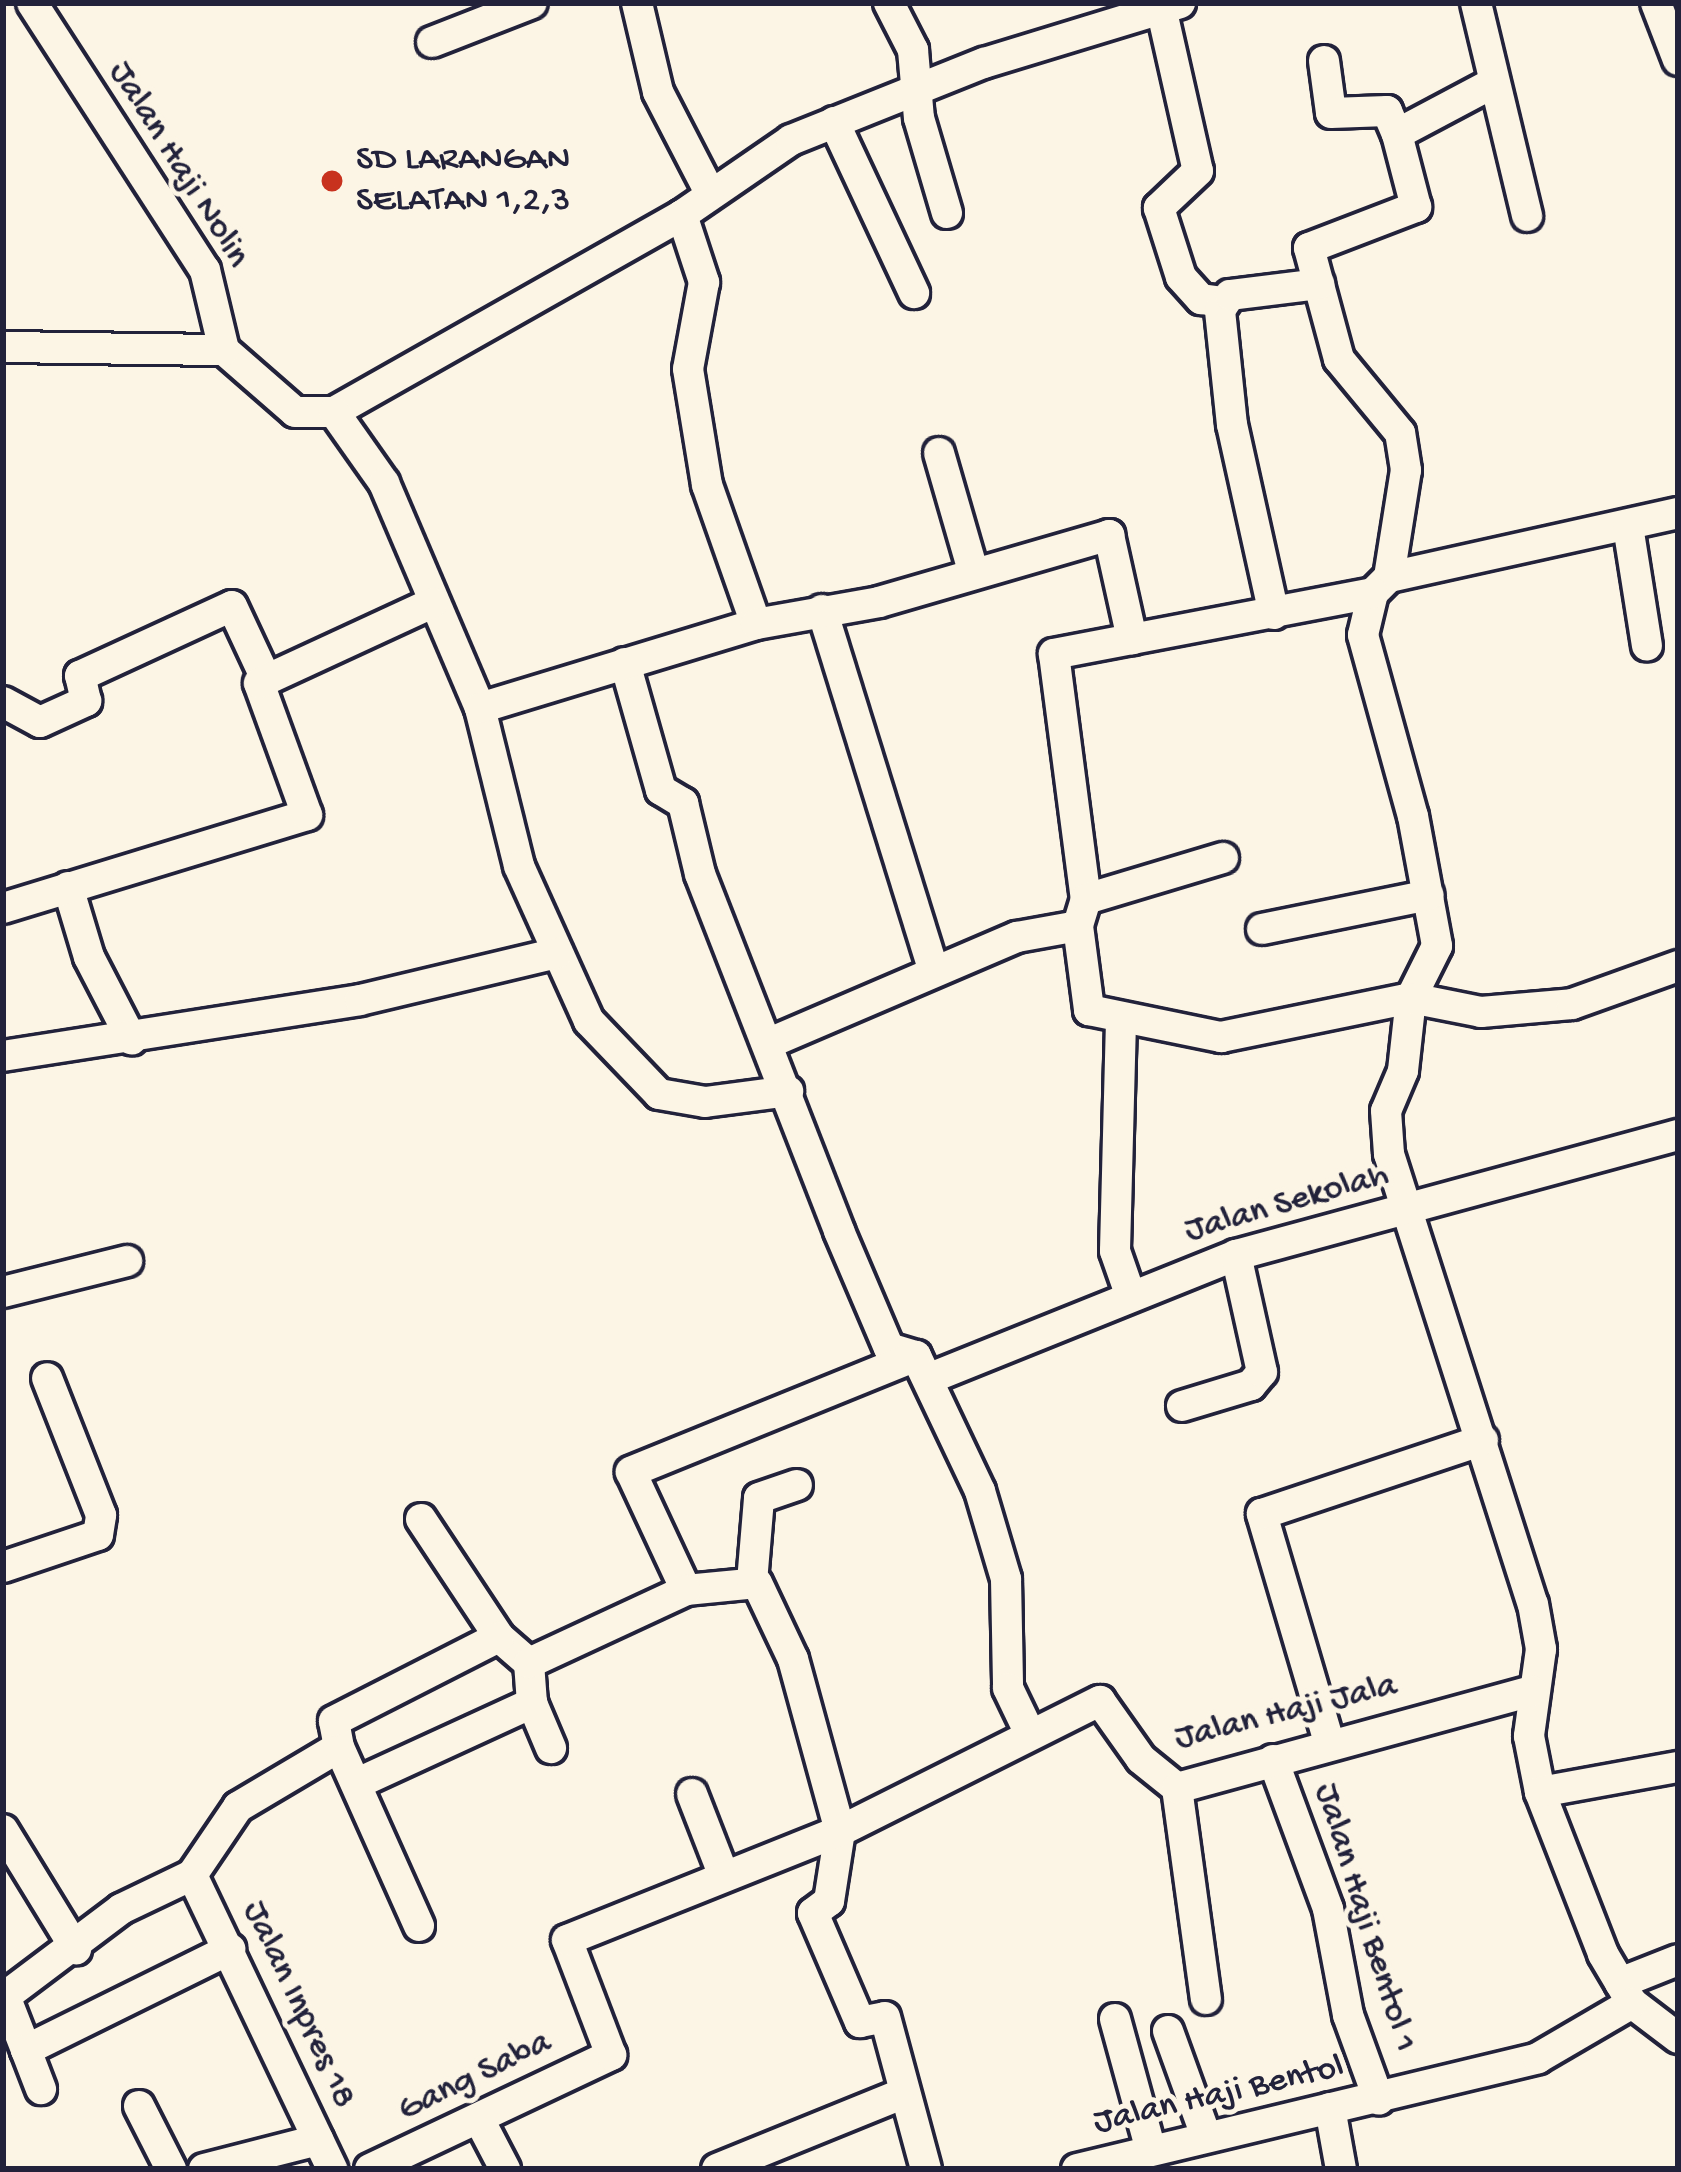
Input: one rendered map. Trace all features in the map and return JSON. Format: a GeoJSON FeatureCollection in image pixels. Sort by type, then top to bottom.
{"type":"FeatureCollection","features":[{"type":"Feature","properties":{"kind":"street","name":"Jalan Haji Nolin"},"geometry":{"type":"LineString","coordinates":[[32,3],[47,36],[205,270],[224,350]]}},
{"type":"Feature","properties":{"kind":"street"},"geometry":{"type":"LineString","coordinates":[[432,42],[532,3]]}},
{"type":"Feature","properties":{"kind":"street"},"geometry":{"type":"LineString","coordinates":[[638,3],[658,92],[709,191]]}},
{"type":"Feature","properties":{"kind":"street"},"geometry":{"type":"LineString","coordinates":[[889,3],[913,50],[946,213]]}},
{"type":"Feature","properties":{"kind":"street"},"geometry":{"type":"LineString","coordinates":[[1476,3],[1489,85],[1526,216]]}},
{"type":"Feature","properties":{"kind":"street"},"geometry":{"type":"LineString","coordinates":[[1656,3],[1678,60]]}},
{"type":"Feature","properties":{"kind":"street"},"geometry":{"type":"LineString","coordinates":[[3,347],[224,350],[279,404],[334,412],[834,122],[917,87],[1167,5],[1198,172],[1159,208],[1180,277],[1201,299],[1222,302],[1319,284]]}},
{"type":"Feature","properties":{"kind":"street"},"geometry":{"type":"LineString","coordinates":[[1324,61],[1331,113],[1387,111],[1416,207],[1309,248],[1349,379],[1387,407],[1400,433],[1406,470],[1382,585],[1363,635],[1429,895],[1437,946],[1411,998],[1402,1071],[1386,1111],[1408,1210],[1483,1440],[1537,1627],[1532,1690],[1540,1792],[1626,1993],[1678,2038]]}},
{"type":"Feature","properties":{"kind":"street"},"geometry":{"type":"LineString","coordinates":[[1397,134],[1489,85]]}},
{"type":"Feature","properties":{"kind":"street"},"geometry":{"type":"LineString","coordinates":[[834,122],[914,293]]}},
{"type":"Feature","properties":{"kind":"street"},"geometry":{"type":"LineString","coordinates":[[682,214],[704,282],[688,369],[707,485],[756,623]]}},
{"type":"Feature","properties":{"kind":"street"},"geometry":{"type":"LineString","coordinates":[[1222,302],[1232,425],[1274,614]]}},
{"type":"Feature","properties":{"kind":"street"},"geometry":{"type":"LineString","coordinates":[[334,412],[384,483],[480,708],[519,866],[589,1021],[659,1094],[706,1102],[788,1091]]}},
{"type":"Feature","properties":{"kind":"street"},"geometry":{"type":"LineString","coordinates":[[939,453],[973,571]]}},
{"type":"Feature","properties":{"kind":"street"},"geometry":{"type":"LineString","coordinates":[[1678,513],[1274,614],[1054,654],[1089,1010],[1121,1021],[1221,1037],[1266,1033],[1411,998],[1481,1012],[1572,1004],[1678,966]]}},
{"type":"Feature","properties":{"kind":"street"},"geometry":{"type":"LineString","coordinates":[[1628,526],[1647,646]]}},
{"type":"Feature","properties":{"kind":"street"},"geometry":{"type":"LineString","coordinates":[[480,708],[756,623],[1108,535],[1132,639]]}},
{"type":"Feature","properties":{"kind":"street"},"geometry":{"type":"LineString","coordinates":[[3,908],[307,815],[259,683],[432,603]]}},
{"type":"Feature","properties":{"kind":"street"},"geometry":{"type":"LineString","coordinates":[[3,702],[40,722],[86,700],[80,676],[232,606],[266,680]]}},
{"type":"Feature","properties":{"kind":"street"},"geometry":{"type":"LineString","coordinates":[[822,610],[933,969]]}},
{"type":"Feature","properties":{"kind":"street"},"geometry":{"type":"LineString","coordinates":[[625,663],[661,790],[683,802],[700,874],[889,1348],[922,1368],[980,1491],[1006,1580],[1008,1688],[1030,1734]]}},
{"type":"Feature","properties":{"kind":"street"},"geometry":{"type":"LineString","coordinates":[[767,1044],[933,969],[1223,858]]}},
{"type":"Feature","properties":{"kind":"street"},"geometry":{"type":"LineString","coordinates":[[68,887],[89,957],[132,1040]]}},
{"type":"Feature","properties":{"kind":"street"},"geometry":{"type":"LineString","coordinates":[[1262,928],[1429,895]]}},
{"type":"Feature","properties":{"kind":"street"},"geometry":{"type":"LineString","coordinates":[[3,1056],[132,1040],[557,953]]}},
{"type":"Feature","properties":{"kind":"street"},"geometry":{"type":"LineString","coordinates":[[1121,1021],[1115,1251],[1130,1294]]}},
{"type":"Feature","properties":{"kind":"street","name":"Jalan Sekolah"},"geometry":{"type":"LineString","coordinates":[[686,1590],[633,1464],[922,1368],[1235,1255],[1678,1135]]}},
{"type":"Feature","properties":{"kind":"street"},"geometry":{"type":"LineString","coordinates":[[1183,1406],[1251,1385],[1262,1372],[1235,1255]]}},
{"type":"Feature","properties":{"kind":"street"},"geometry":{"type":"LineString","coordinates":[[3,1292],[127,1261]]}},
{"type":"Feature","properties":{"kind":"street"},"geometry":{"type":"LineString","coordinates":[[3,1567],[98,1535],[100,1515],[46,1378]]}},
{"type":"Feature","properties":{"kind":"street"},"geometry":{"type":"LineString","coordinates":[[1329,1742],[1262,1514],[1483,1440]]}},
{"type":"Feature","properties":{"kind":"street"},"geometry":{"type":"LineString","coordinates":[[797,1485],[759,1498],[752,1582],[793,1659],[840,1831],[829,1901],[813,1913],[860,2022],[884,2018],[899,2096],[926,2169]]}},
{"type":"Feature","properties":{"kind":"street"},"geometry":{"type":"LineString","coordinates":[[421,1520],[499,1637],[529,1664],[532,1703],[551,1748]]}},
{"type":"Feature","properties":{"kind":"street"},"geometry":{"type":"LineString","coordinates":[[529,1664],[686,1590],[752,1582]]}},
{"type":"Feature","properties":{"kind":"street"},"geometry":{"type":"LineString","coordinates":[[419,1926],[339,1747],[334,1721],[499,1637]]}},
{"type":"Feature","properties":{"kind":"street","name":"Jalan Haji Jala"},"geometry":{"type":"LineString","coordinates":[[613,2052],[565,1942],[840,1831],[1030,1734],[1105,1702],[1141,1759],[1177,1788],[1329,1742],[1532,1690]]}},
{"type":"Feature","properties":{"kind":"street"},"geometry":{"type":"LineString","coordinates":[[358,1783],[532,1703]]}},
{"type":"Feature","properties":{"kind":"street"},"geometry":{"type":"LineString","coordinates":[[41,2089],[4,1997],[76,1949],[121,1909],[192,1875],[238,1807],[339,1747]]}},
{"type":"Feature","properties":{"kind":"street","name":"Jalan Haji Bentol 1"},"geometry":{"type":"LineString","coordinates":[[1273,1760],[1328,1910],[1348,2015],[1379,2100]]}},
{"type":"Feature","properties":{"kind":"street"},"geometry":{"type":"LineString","coordinates":[[1540,1792],[1678,1767]]}},
{"type":"Feature","properties":{"kind":"street"},"geometry":{"type":"LineString","coordinates":[[1177,1788],[1206,1999]]}},
{"type":"Feature","properties":{"kind":"street"},"geometry":{"type":"LineString","coordinates":[[692,1794],[724,1876]]}},
{"type":"Feature","properties":{"kind":"street"},"geometry":{"type":"LineString","coordinates":[[3,1830],[76,1949]]}},
{"type":"Feature","properties":{"kind":"street","name":"Jalan Inpres 18"},"geometry":{"type":"LineString","coordinates":[[192,1875],[332,2169]]}},
{"type":"Feature","properties":{"kind":"street"},"geometry":{"type":"LineString","coordinates":[[26,2050],[230,1949]]}},
{"type":"Feature","properties":{"kind":"street","name":"Jalan Haji Bentol"},"geometry":{"type":"LineString","coordinates":[[1076,2169],[1111,2164],[1150,2147],[1205,2133],[1379,2100],[1538,2059],[1678,1960]]}},
{"type":"Feature","properties":{"kind":"street"},"geometry":{"type":"LineString","coordinates":[[1114,2019],[1150,2147]]}},
{"type":"Feature","properties":{"kind":"street"},"geometry":{"type":"LineString","coordinates":[[1168,2031],[1205,2133]]}},
{"type":"Feature","properties":{"kind":"street","name":"Gang Saba"},"geometry":{"type":"LineString","coordinates":[[370,2169],[482,2123],[496,2101],[613,2052]]}},
{"type":"Feature","properties":{"kind":"street"},"geometry":{"type":"LineString","coordinates":[[717,2169],[899,2096]]}},
{"type":"Feature","properties":{"kind":"street"},"geometry":{"type":"LineString","coordinates":[[139,2106],[171,2169]]}},
{"type":"Feature","properties":{"kind":"street"},"geometry":{"type":"LineString","coordinates":[[1330,2108],[1341,2169]]}},
{"type":"Feature","properties":{"kind":"street"},"geometry":{"type":"LineString","coordinates":[[482,2123],[505,2169]]}},
{"type":"Feature","properties":{"kind":"street"},"geometry":{"type":"LineString","coordinates":[[204,2169],[318,2140]]}},
{"type":"Feature","properties":{"kind":"place","name":"SD LARANGAN SELATAN 1,2,3"},"geometry":{"type":"Point","coordinates":[332,181]}}]}
